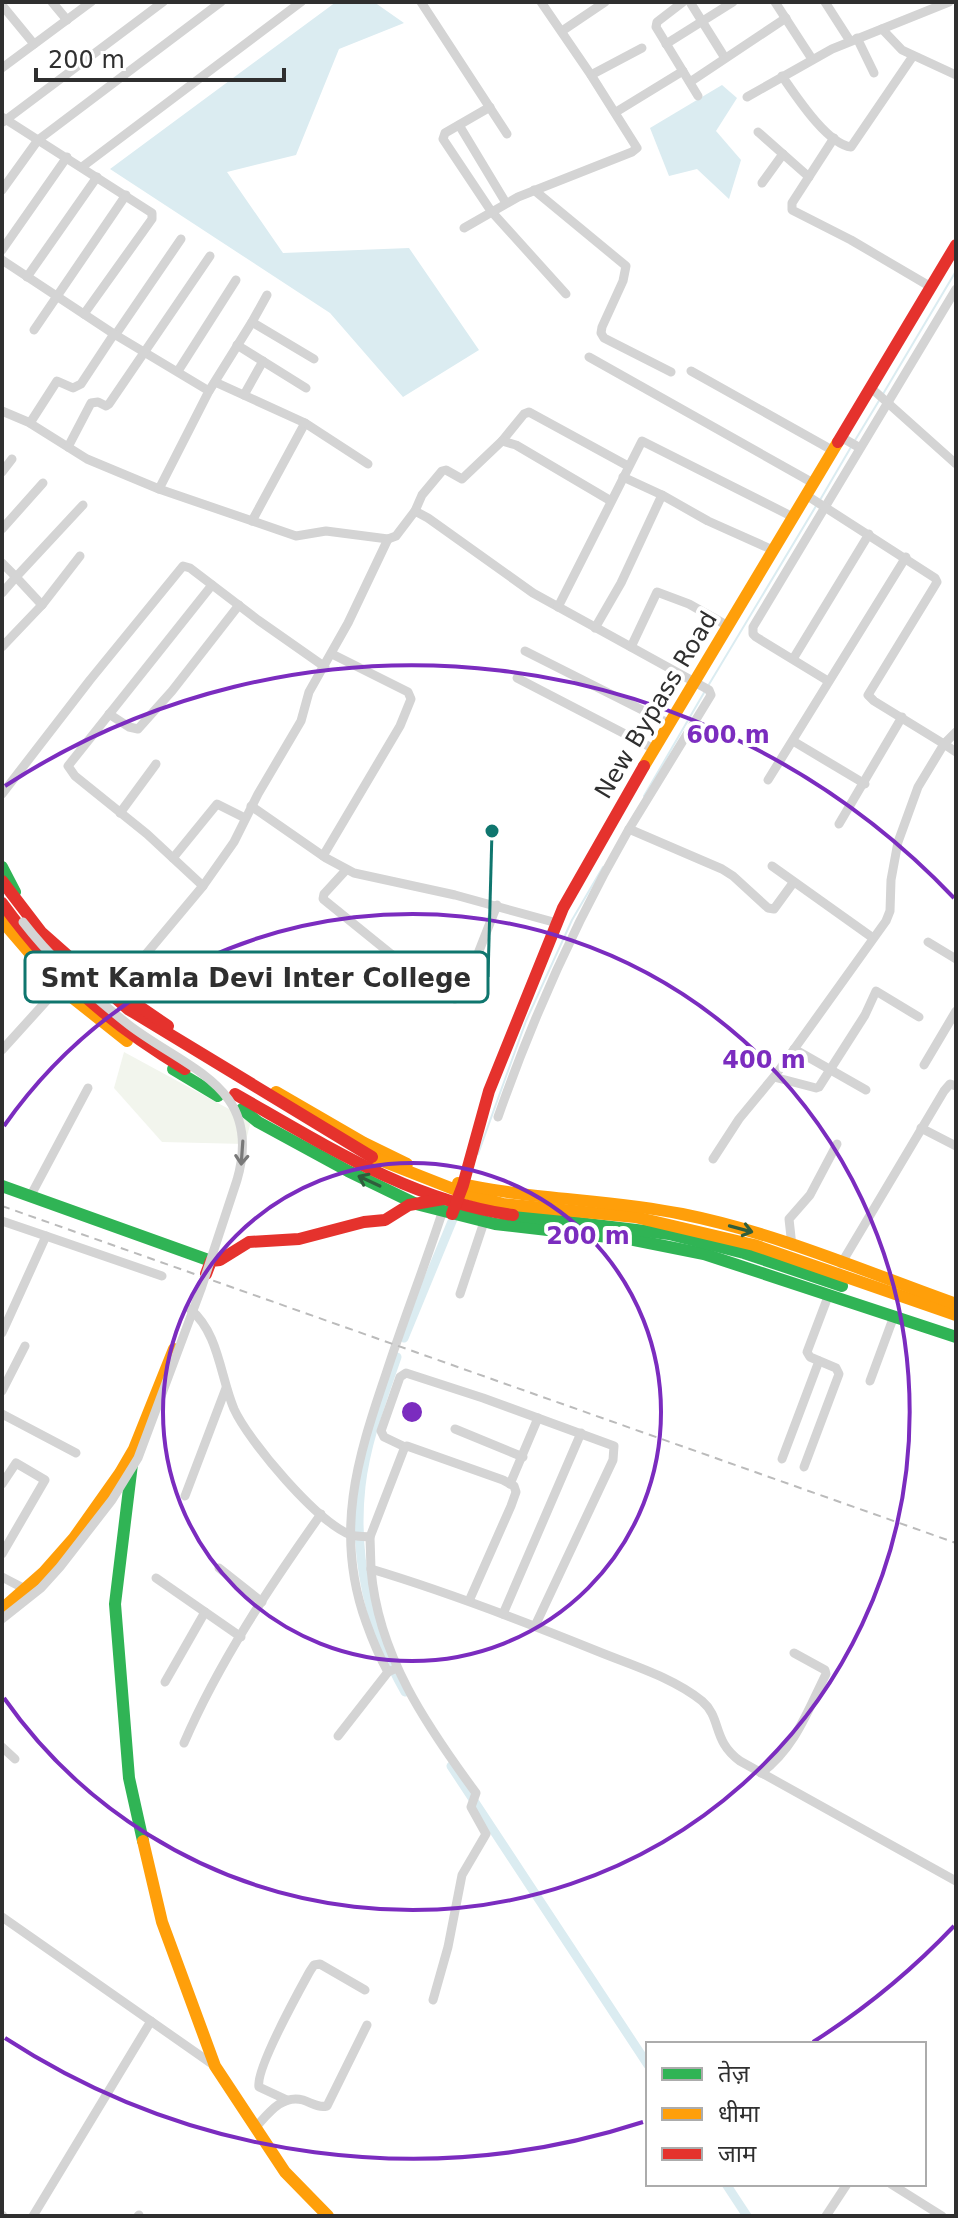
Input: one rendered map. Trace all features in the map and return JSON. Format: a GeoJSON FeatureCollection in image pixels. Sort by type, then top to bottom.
{"type":"FeatureCollection","features":[{"type":"Feature","properties":{"kind":"main road","name":"New Bypass Road"},"geometry":{"type":"LineString","coordinates":[[452,1201],[489,1091],[512,1058],[557,923],[654,749],[670,724],[703,687],[728,626],[793,517],[817,502],[813,483],[832,450],[851,443],[879,396],[931,287],[956,245]]}},
{"type":"Feature","properties":{"kind":"main road"},"geometry":{"type":"LineString","coordinates":[[2,867],[8,908],[59,987],[132,1044],[218,1096]]}},
{"type":"Feature","properties":{"kind":"main road"},"geometry":{"type":"LineString","coordinates":[[2,881],[8,908],[17,927],[61,977],[123,1030],[185,1069]]}},
{"type":"Feature","properties":{"kind":"main road"},"geometry":{"type":"LineString","coordinates":[[8,908],[41,932],[128,1009],[186,1047],[484,1222],[634,1240],[690,1251],[742,1264],[956,1337]]}},
{"type":"Feature","properties":{"kind":"main road"},"geometry":{"type":"LineString","coordinates":[[59,950],[175,1031],[364,1143],[411,1167],[452,1201]]}},
{"type":"Feature","properties":{"kind":"main road"},"geometry":{"type":"LineString","coordinates":[[235,1094],[360,1164],[452,1201],[492,1213],[643,1229],[697,1240],[956,1325]]}},
{"type":"Feature","properties":{"kind":"main road"},"geometry":{"type":"LineString","coordinates":[[242,1109],[258,1122],[416,1204]]}},
{"type":"Feature","properties":{"kind":"main road"},"geometry":{"type":"LineString","coordinates":[[2,1186],[211,1261],[226,1257],[249,1242],[299,1239],[364,1222],[385,1220],[416,1204],[452,1201],[503,1204],[635,1217],[754,1245],[956,1315]]}},
{"type":"Feature","properties":{"kind":"main road"},"geometry":{"type":"LineString","coordinates":[[452,1201],[491,1191],[680,1214],[747,1230],[956,1304]]}},
{"type":"Feature","properties":{"kind":"main road"},"geometry":{"type":"LineString","coordinates":[[2,1609],[74,1538],[134,1449],[211,1261]]}},
{"type":"Feature","properties":{"kind":"main road"},"geometry":{"type":"LineString","coordinates":[[134,1449],[115,1604],[129,1778],[162,1922],[215,2066],[285,2172],[328,2216]]}},
{"type":"Feature","properties":{"kind":"street"},"geometry":{"type":"LineString","coordinates":[[52,2],[67,20]]}},
{"type":"Feature","properties":{"kind":"street"},"geometry":{"type":"LineString","coordinates":[[2,68],[91,2]]}},
{"type":"Feature","properties":{"kind":"street"},"geometry":{"type":"LineString","coordinates":[[84,314],[152,219],[150,211],[3,120],[163,2]]}},
{"type":"Feature","properties":{"kind":"street"},"geometry":{"type":"LineString","coordinates":[[2,190],[38,140],[221,2]]}},
{"type":"Feature","properties":{"kind":"street"},"geometry":{"type":"LineString","coordinates":[[279,2],[288,12]]}},
{"type":"Feature","properties":{"kind":"street"},"geometry":{"type":"LineString","coordinates":[[82,167],[301,2]]}},
{"type":"Feature","properties":{"kind":"street"},"geometry":{"type":"LineString","coordinates":[[421,2],[507,134]]}},
{"type":"Feature","properties":{"kind":"street"},"geometry":{"type":"LineString","coordinates":[[464,228],[534,190],[635,151],[635,144],[616,112],[541,2]]}},
{"type":"Feature","properties":{"kind":"street"},"geometry":{"type":"LineString","coordinates":[[562,31],[605,2]]}},
{"type":"Feature","properties":{"kind":"street"},"geometry":{"type":"LineString","coordinates":[[683,2],[656,25],[698,96]]}},
{"type":"Feature","properties":{"kind":"street"},"geometry":{"type":"LineString","coordinates":[[690,2],[725,58]]}},
{"type":"Feature","properties":{"kind":"street"},"geometry":{"type":"LineString","coordinates":[[666,44],[733,2]]}},
{"type":"Feature","properties":{"kind":"street"},"geometry":{"type":"LineString","coordinates":[[775,2],[812,59]]}},
{"type":"Feature","properties":{"kind":"street"},"geometry":{"type":"LineString","coordinates":[[825,2],[874,73]]}},
{"type":"Feature","properties":{"kind":"street"},"geometry":{"type":"LineString","coordinates":[[747,97],[812,59],[949,2]]}},
{"type":"Feature","properties":{"kind":"street"},"geometry":{"type":"LineString","coordinates":[[2,5],[34,44]]}},
{"type":"Feature","properties":{"kind":"street"},"geometry":{"type":"LineString","coordinates":[[690,82],[786,18]]}},
{"type":"Feature","properties":{"kind":"street"},"geometry":{"type":"LineString","coordinates":[[882,29],[902,50],[956,75]]}},
{"type":"Feature","properties":{"kind":"street"},"geometry":{"type":"LineString","coordinates":[[591,75],[642,48]]}},
{"type":"Feature","properties":{"kind":"street"},"geometry":{"type":"LineString","coordinates":[[782,76],[809,113],[834,138],[851,147],[913,56]]}},
{"type":"Feature","properties":{"kind":"street"},"geometry":{"type":"LineString","coordinates":[[616,112],[683,71]]}},
{"type":"Feature","properties":{"kind":"street"},"geometry":{"type":"LineString","coordinates":[[490,107],[443,134],[443,139],[491,211],[566,294]]}},
{"type":"Feature","properties":{"kind":"street"},"geometry":{"type":"LineString","coordinates":[[459,125],[506,203]]}},
{"type":"Feature","properties":{"kind":"street"},"geometry":{"type":"LineString","coordinates":[[758,132],[809,177]]}},
{"type":"Feature","properties":{"kind":"street"},"geometry":{"type":"LineString","coordinates":[[834,138],[792,203],[792,210],[931,287]]}},
{"type":"Feature","properties":{"kind":"street"},"geometry":{"type":"LineString","coordinates":[[762,183],[783,154]]}},
{"type":"Feature","properties":{"kind":"street"},"geometry":{"type":"LineString","coordinates":[[2,250],[67,157]]}},
{"type":"Feature","properties":{"kind":"street"},"geometry":{"type":"LineString","coordinates":[[27,277],[97,177]]}},
{"type":"Feature","properties":{"kind":"street"},"geometry":{"type":"LineString","coordinates":[[534,190],[626,266],[623,281],[602,327],[604,338],[671,372]]}},
{"type":"Feature","properties":{"kind":"street"},"geometry":{"type":"LineString","coordinates":[[34,330],[126,195]]}},
{"type":"Feature","properties":{"kind":"street"},"geometry":{"type":"LineString","coordinates":[[30,423],[55,383],[61,382],[73,388],[81,384],[181,239]]}},
{"type":"Feature","properties":{"kind":"street"},"geometry":{"type":"LineString","coordinates":[[68,447],[91,403],[109,404],[210,256]]}},
{"type":"Feature","properties":{"kind":"street"},"geometry":{"type":"LineString","coordinates":[[2,260],[178,371],[212,386],[244,395],[305,423],[368,464]]}},
{"type":"Feature","properties":{"kind":"street"},"geometry":{"type":"LineString","coordinates":[[178,371],[236,280]]}},
{"type":"Feature","properties":{"kind":"street"},"geometry":{"type":"LineString","coordinates":[[828,681],[756,637],[752,631],[817,502],[879,396],[956,289]]}},
{"type":"Feature","properties":{"kind":"street"},"geometry":{"type":"LineString","coordinates":[[159,489],[212,386],[267,295]]}},
{"type":"Feature","properties":{"kind":"street"},"geometry":{"type":"LineString","coordinates":[[252,322],[314,359]]}},
{"type":"Feature","properties":{"kind":"street"},"geometry":{"type":"LineString","coordinates":[[237,345],[306,388]]}},
{"type":"Feature","properties":{"kind":"street"},"geometry":{"type":"LineString","coordinates":[[589,357],[813,483]]}},
{"type":"Feature","properties":{"kind":"street"},"geometry":{"type":"LineString","coordinates":[[244,395],[263,361]]}},
{"type":"Feature","properties":{"kind":"street"},"geometry":{"type":"LineString","coordinates":[[691,371],[832,450]]}},
{"type":"Feature","properties":{"kind":"street"},"geometry":{"type":"LineString","coordinates":[[879,396],[956,464]]}},
{"type":"Feature","properties":{"kind":"street"},"geometry":{"type":"LineString","coordinates":[[2,411],[30,423],[87,459],[159,489],[301,537],[326,531],[388,539],[396,536],[415,511],[422,495],[442,471],[446,470],[462,479],[529,412],[628,466]]}},
{"type":"Feature","properties":{"kind":"street"},"geometry":{"type":"LineString","coordinates":[[252,521],[305,423]]}},
{"type":"Feature","properties":{"kind":"street"},"geometry":{"type":"LineString","coordinates":[[502,441],[516,445],[611,501]]}},
{"type":"Feature","properties":{"kind":"street"},"geometry":{"type":"LineString","coordinates":[[558,607],[639,443],[647,441],[793,517]]}},
{"type":"Feature","properties":{"kind":"street"},"geometry":{"type":"LineString","coordinates":[[2,472],[12,459]]}},
{"type":"Feature","properties":{"kind":"street"},"geometry":{"type":"LineString","coordinates":[[623,477],[773,550]]}},
{"type":"Feature","properties":{"kind":"street"},"geometry":{"type":"LineString","coordinates":[[2,529],[43,483]]}},
{"type":"Feature","properties":{"kind":"street"},"geometry":{"type":"LineString","coordinates":[[595,628],[621,583],[662,495]]}},
{"type":"Feature","properties":{"kind":"street"},"geometry":{"type":"LineString","coordinates":[[817,502],[930,572],[937,582],[868,695],[956,752]]}},
{"type":"Feature","properties":{"kind":"street"},"geometry":{"type":"LineString","coordinates":[[2,593],[83,505]]}},
{"type":"Feature","properties":{"kind":"street"},"geometry":{"type":"LineString","coordinates":[[415,511],[558,607],[703,687],[711,695],[629,829],[567,944],[512,1058],[498,1117]]}},
{"type":"Feature","properties":{"kind":"street"},"geometry":{"type":"LineString","coordinates":[[793,659],[869,534]]}},
{"type":"Feature","properties":{"kind":"street"},"geometry":{"type":"LineString","coordinates":[[116,990],[203,886],[234,842],[251,806],[286,751],[301,721],[309,692],[332,654],[388,539]]}},
{"type":"Feature","properties":{"kind":"street"},"geometry":{"type":"LineString","coordinates":[[2,647],[42,605],[80,556]]}},
{"type":"Feature","properties":{"kind":"street"},"geometry":{"type":"LineString","coordinates":[[768,780],[906,557]]}},
{"type":"Feature","properties":{"kind":"street"},"geometry":{"type":"LineString","coordinates":[[2,563],[42,605]]}},
{"type":"Feature","properties":{"kind":"street"},"geometry":{"type":"LineString","coordinates":[[2,794],[183,566],[190,568],[325,667]]}},
{"type":"Feature","properties":{"kind":"street"},"geometry":{"type":"LineString","coordinates":[[203,886],[75,776],[68,766],[212,585]]}},
{"type":"Feature","properties":{"kind":"street"},"geometry":{"type":"LineString","coordinates":[[631,647],[657,592],[689,604],[728,626]]}},
{"type":"Feature","properties":{"kind":"street"},"geometry":{"type":"LineString","coordinates":[[109,714],[138,729],[239,605]]}},
{"type":"Feature","properties":{"kind":"street"},"geometry":{"type":"LineString","coordinates":[[525,651],[670,724]]}},
{"type":"Feature","properties":{"kind":"street"},"geometry":{"type":"LineString","coordinates":[[323,856],[400,726],[411,699],[408,692],[332,654]]}},
{"type":"Feature","properties":{"kind":"street"},"geometry":{"type":"LineString","coordinates":[[517,678],[654,749]]}},
{"type":"Feature","properties":{"kind":"street"},"geometry":{"type":"LineString","coordinates":[[839,824],[902,717]]}},
{"type":"Feature","properties":{"kind":"street"},"geometry":{"type":"LineString","coordinates":[[713,1159],[890,911],[893,867],[908,813],[918,787],[944,744],[956,732]]}},
{"type":"Feature","properties":{"kind":"street"},"geometry":{"type":"LineString","coordinates":[[793,741],[865,784]]}},
{"type":"Feature","properties":{"kind":"street"},"geometry":{"type":"LineString","coordinates":[[120,813],[156,764]]}},
{"type":"Feature","properties":{"kind":"street"},"geometry":{"type":"LineString","coordinates":[[173,858],[217,804],[245,818]]}},
{"type":"Feature","properties":{"kind":"street"},"geometry":{"type":"LineString","coordinates":[[251,806],[346,870],[497,905],[557,923]]}},
{"type":"Feature","properties":{"kind":"street"},"geometry":{"type":"LineString","coordinates":[[629,829],[722,869],[768,908],[774,909],[793,883]]}},
{"type":"Feature","properties":{"kind":"street"},"geometry":{"type":"LineString","coordinates":[[772,866],[873,938]]}},
{"type":"Feature","properties":{"kind":"street"},"geometry":{"type":"LineString","coordinates":[[346,870],[323,899],[391,954],[455,999],[461,997],[497,905]]}},
{"type":"Feature","properties":{"kind":"street"},"geometry":{"type":"LineString","coordinates":[[2,1619],[41,1588],[60,1567],[112,1500],[144,1447],[237,1180],[243,1148],[236,1111],[216,1082],[131,1026],[85,988],[8,908]]}},
{"type":"Feature","properties":{"kind":"street"},"geometry":{"type":"LineString","coordinates":[[928,942],[956,959]]}},
{"type":"Feature","properties":{"kind":"street"},"geometry":{"type":"LineString","coordinates":[[2,1050],[59,987]]}},
{"type":"Feature","properties":{"kind":"street"},"geometry":{"type":"LineString","coordinates":[[774,1077],[816,1088],[831,1070],[876,991],[919,1017]]}},
{"type":"Feature","properties":{"kind":"street"},"geometry":{"type":"LineString","coordinates":[[924,1065],[956,1011]]}},
{"type":"Feature","properties":{"kind":"street"},"geometry":{"type":"LineString","coordinates":[[794,1049],[866,1090]]}},
{"type":"Feature","properties":{"kind":"street"},"geometry":{"type":"LineString","coordinates":[[841,1264],[948,1085],[956,1086]]}},
{"type":"Feature","properties":{"kind":"street"},"geometry":{"type":"LineString","coordinates":[[31,1195],[88,1088]]}},
{"type":"Feature","properties":{"kind":"street"},"geometry":{"type":"LineString","coordinates":[[921,1128],[956,1146]]}},
{"type":"Feature","properties":{"kind":"street"},"geometry":{"type":"LineString","coordinates":[[792,1246],[789,1219],[810,1195],[837,1144]]}},
{"type":"Feature","properties":{"kind":"street"},"geometry":{"type":"LineString","coordinates":[[433,2000],[448,1947],[464,1867],[486,1837],[471,1807],[476,1793],[368,1629],[353,1582],[350,1534],[354,1482],[361,1446],[395,1341],[452,1201]]}},
{"type":"Feature","properties":{"kind":"street"},"geometry":{"type":"LineString","coordinates":[[2,1221],[162,1276]]}},
{"type":"Feature","properties":{"kind":"street"},"geometry":{"type":"LineString","coordinates":[[460,1294],[484,1222]]}},
{"type":"Feature","properties":{"kind":"street"},"geometry":{"type":"LineString","coordinates":[[2,1333],[46,1236]]}},
{"type":"Feature","properties":{"kind":"street"},"geometry":{"type":"LineString","coordinates":[[804,1467],[839,1374],[836,1368],[808,1355],[829,1294]]}},
{"type":"Feature","properties":{"kind":"street"},"geometry":{"type":"LineString","coordinates":[[190,1309],[202,1319],[209,1331],[226,1388],[245,1429],[297,1491],[321,1514],[350,1534],[368,1537]]}},
{"type":"Feature","properties":{"kind":"street"},"geometry":{"type":"LineString","coordinates":[[870,1381],[894,1316]]}},
{"type":"Feature","properties":{"kind":"street"},"geometry":{"type":"LineString","coordinates":[[4,1384],[25,1346]]}},
{"type":"Feature","properties":{"kind":"street"},"geometry":{"type":"LineString","coordinates":[[782,1459],[819,1361]]}},
{"type":"Feature","properties":{"kind":"street"},"geometry":{"type":"LineString","coordinates":[[469,1601],[516,1492],[510,1484],[384,1437],[381,1431],[391,1398],[403,1374],[611,1443],[615,1448],[535,1626]]}},
{"type":"Feature","properties":{"kind":"street"},"geometry":{"type":"LineString","coordinates":[[185,1496],[226,1388]]}},
{"type":"Feature","properties":{"kind":"street"},"geometry":{"type":"LineString","coordinates":[[2,1414],[76,1453]]}},
{"type":"Feature","properties":{"kind":"street"},"geometry":{"type":"LineString","coordinates":[[510,1484],[538,1418]]}},
{"type":"Feature","properties":{"kind":"street"},"geometry":{"type":"LineString","coordinates":[[455,1429],[523,1457]]}},
{"type":"Feature","properties":{"kind":"street"},"geometry":{"type":"LineString","coordinates":[[503,1614],[581,1433]]}},
{"type":"Feature","properties":{"kind":"street"},"geometry":{"type":"LineString","coordinates":[[393,1670],[378,1619],[368,1537],[405,1447]]}},
{"type":"Feature","properties":{"kind":"street"},"geometry":{"type":"LineString","coordinates":[[2,1484],[16,1463],[45,1480],[2,1554]]}},
{"type":"Feature","properties":{"kind":"street"},"geometry":{"type":"LineString","coordinates":[[184,1743],[201,1704],[241,1637],[321,1514]]}},
{"type":"Feature","properties":{"kind":"street"},"geometry":{"type":"LineString","coordinates":[[219,1568],[262,1602]]}},
{"type":"Feature","properties":{"kind":"street"},"geometry":{"type":"LineString","coordinates":[[371,1569],[469,1601],[649,1672],[703,1701],[711,1711],[721,1742],[740,1761],[956,1881]]}},
{"type":"Feature","properties":{"kind":"street"},"geometry":{"type":"LineString","coordinates":[[2,1577],[25,1589]]}},
{"type":"Feature","properties":{"kind":"street"},"geometry":{"type":"LineString","coordinates":[[156,1578],[241,1637]]}},
{"type":"Feature","properties":{"kind":"street"},"geometry":{"type":"LineString","coordinates":[[165,1682],[205,1612]]}},
{"type":"Feature","properties":{"kind":"street"},"geometry":{"type":"LineString","coordinates":[[761,1773],[783,1755],[804,1721],[826,1674],[825,1670],[794,1653]]}},
{"type":"Feature","properties":{"kind":"street"},"geometry":{"type":"LineString","coordinates":[[338,1736],[393,1670]]}},
{"type":"Feature","properties":{"kind":"street"},"geometry":{"type":"LineString","coordinates":[[2,1747],[15,1759]]}},
{"type":"Feature","properties":{"kind":"street"},"geometry":{"type":"LineString","coordinates":[[2,1917],[215,2066]]}},
{"type":"Feature","properties":{"kind":"street"},"geometry":{"type":"LineString","coordinates":[[365,1990],[320,1964],[314,1965],[266,2058],[259,2087],[287,2100],[301,2100],[322,2108],[327,2106],[367,2025]]}},
{"type":"Feature","properties":{"kind":"street"},"geometry":{"type":"LineString","coordinates":[[33,2216],[151,2021]]}},
{"type":"Feature","properties":{"kind":"street"},"geometry":{"type":"LineString","coordinates":[[255,2128],[270,2111],[287,2100]]}},
{"type":"Feature","properties":{"kind":"street"},"geometry":{"type":"LineString","coordinates":[[826,2216],[846,2186]]}},
{"type":"Feature","properties":{"kind":"street"},"geometry":{"type":"LineString","coordinates":[[894,2186],[942,2216]]}},
{"type":"Feature","properties":{"kind":"shaded area"},"geometry":{"type":"Polygon","coordinates":[[[336,2],[374,2],[404,23],[339,49],[296,155],[227,172],[283,253],[409,248],[479,350],[403,397],[330,313],[110,169],[336,2]]]}},
{"type":"Feature","properties":{"kind":"shaded area"},"geometry":{"type":"Polygon","coordinates":[[[722,85],[737,98],[716,131],[741,160],[729,199],[697,169],[669,176],[650,128],[722,85]]]}},
{"type":"Feature","properties":{"kind":"shaded area"},"geometry":{"type":"Polygon","coordinates":[[[124,1052],[251,1121],[245,1144],[162,1142],[114,1088],[124,1052]]]}},
{"type":"Feature","properties":{"kind":"waterway"},"geometry":{"type":"LineString","coordinates":[[883,394],[956,271]]}},
{"type":"Feature","properties":{"kind":"waterway"},"geometry":{"type":"LineString","coordinates":[[854,442],[880,399]]}},
{"type":"Feature","properties":{"kind":"waterway"},"geometry":{"type":"LineString","coordinates":[[820,500],[851,447]]}},
{"type":"Feature","properties":{"kind":"waterway"},"geometry":{"type":"LineString","coordinates":[[708,686],[816,506]]}},
{"type":"Feature","properties":{"kind":"waterway"},"geometry":{"type":"LineString","coordinates":[[644,796],[705,691]]}},
{"type":"Feature","properties":{"kind":"waterway"},"geometry":{"type":"LineString","coordinates":[[478,1154],[526,1021],[572,920],[603,867]]}},
{"type":"Feature","properties":{"kind":"waterway"},"geometry":{"type":"LineString","coordinates":[[404,1338],[453,1219]]}},
{"type":"Feature","properties":{"kind":"waterway"},"geometry":{"type":"LineString","coordinates":[[397,1357],[367,1453],[359,1513],[367,1593],[382,1644],[405,1692]]}},
{"type":"Feature","properties":{"kind":"waterway"},"geometry":{"type":"LineString","coordinates":[[451,1766],[646,2062]]}},
{"type":"Feature","properties":{"kind":"waterway"},"geometry":{"type":"LineString","coordinates":[[727,2186],[747,2216]]}},
{"type":"Feature","properties":{"kind":"railway"},"geometry":{"type":"LineString","coordinates":[[2,1206],[956,1543]]}},
{"type":"Feature","properties":{"kind":"traffic: fast"},"geometry":{"type":"LineString","coordinates":[[2,867],[15,892]]}},
{"type":"Feature","properties":{"kind":"traffic: fast"},"geometry":{"type":"LineString","coordinates":[[173,1069],[218,1096]]}},
{"type":"Feature","properties":{"kind":"traffic: fast"},"geometry":{"type":"LineString","coordinates":[[242,1109],[258,1122],[416,1204],[495,1224],[634,1240],[704,1254],[956,1337]]}},
{"type":"Feature","properties":{"kind":"traffic: fast"},"geometry":{"type":"LineString","coordinates":[[2,1186],[211,1261]]}},
{"type":"Feature","properties":{"kind":"traffic: fast"},"geometry":{"type":"LineString","coordinates":[[513,1215],[669,1234],[744,1253],[842,1286]]}},
{"type":"Feature","properties":{"kind":"traffic: fast"},"geometry":{"type":"LineString","coordinates":[[132,1464],[115,1604],[129,1778],[143,1841]]}},
{"type":"Feature","properties":{"kind":"traffic: slow"},"geometry":{"type":"LineString","coordinates":[[644,766],[838,442]]}},
{"type":"Feature","properties":{"kind":"traffic: slow"},"geometry":{"type":"LineString","coordinates":[[2,921],[59,987],[127,1041]]}},
{"type":"Feature","properties":{"kind":"traffic: slow"},"geometry":{"type":"LineString","coordinates":[[276,1092],[407,1164]]}},
{"type":"Feature","properties":{"kind":"traffic: slow"},"geometry":{"type":"LineString","coordinates":[[372,1157],[461,1192],[503,1204],[635,1217],[754,1245],[956,1315]]}},
{"type":"Feature","properties":{"kind":"traffic: slow"},"geometry":{"type":"LineString","coordinates":[[458,1183],[514,1193],[654,1209],[717,1222],[821,1254],[956,1304]]}},
{"type":"Feature","properties":{"kind":"traffic: slow"},"geometry":{"type":"LineString","coordinates":[[2,1609],[44,1572],[74,1538],[120,1473],[134,1449],[174,1349]]}},
{"type":"Feature","properties":{"kind":"traffic: slow"},"geometry":{"type":"LineString","coordinates":[[143,1841],[162,1922],[215,2066],[285,2172],[328,2216]]}},
{"type":"Feature","properties":{"kind":"traffic: jam"},"geometry":{"type":"LineString","coordinates":[[838,442],[956,245]]}},
{"type":"Feature","properties":{"kind":"traffic: jam"},"geometry":{"type":"LineString","coordinates":[[452,1214],[489,1091],[563,908],[644,766]]}},
{"type":"Feature","properties":{"kind":"traffic: jam"},"geometry":{"type":"LineString","coordinates":[[2,881],[41,932],[128,1009],[372,1157]]}},
{"type":"Feature","properties":{"kind":"traffic: jam"},"geometry":{"type":"LineString","coordinates":[[2,903],[42,954],[84,996],[131,1034],[185,1069]]}},
{"type":"Feature","properties":{"kind":"traffic: jam"},"geometry":{"type":"LineString","coordinates":[[111,987],[168,1026]]}},
{"type":"Feature","properties":{"kind":"traffic: jam"},"geometry":{"type":"LineString","coordinates":[[235,1094],[335,1151],[403,1184],[475,1208],[513,1215]]}},
{"type":"Feature","properties":{"kind":"traffic: jam"},"geometry":{"type":"LineString","coordinates":[[206,1274],[211,1261],[220,1260],[249,1242],[299,1239],[364,1222],[385,1220],[409,1205],[443,1199]]}},
{"type":"Feature","properties":{"kind":"place","name":"Smt Kamla Devi Inter College"},"geometry":{"type":"Point","coordinates":[492,831]}}]}
